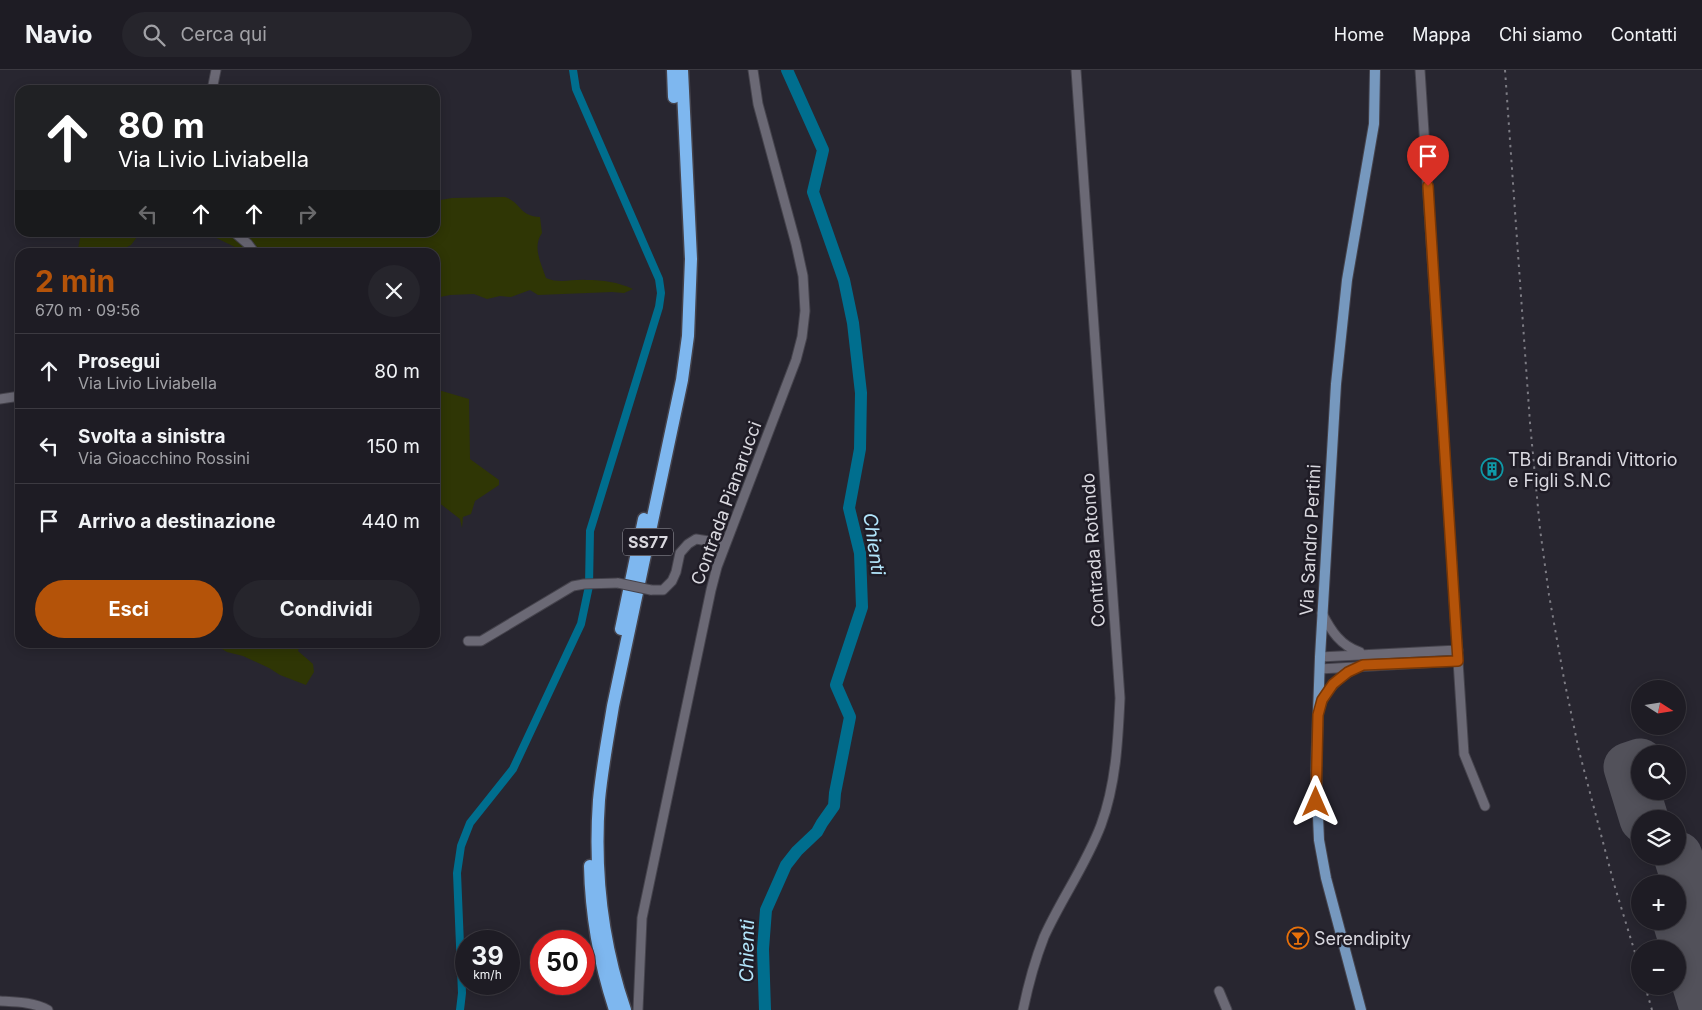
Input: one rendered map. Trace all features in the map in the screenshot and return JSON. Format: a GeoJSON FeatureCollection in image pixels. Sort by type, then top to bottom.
{"type":"FeatureCollection","features":[{"type":"Feature","properties":{"kind":"highway","name":"SS77"},"geometry":{"type":"LineString","coordinates":[[615,1010],[601,958],[592,902],[589,835],[591,798],[605,705],[673,378],[680,335],[682,261],[673,70]]}},
{"type":"Feature","properties":{"kind":"highway","name":"SS77"},"geometry":{"type":"LineString","coordinates":[[625,1010],[610,956],[601,901],[598,843],[599,799],[613,706],[682,380],[686,350],[691,279],[682,70]]}},
{"type":"Feature","properties":{"kind":"main road","name":"Via Sandro Pertini"},"geometry":{"type":"LineString","coordinates":[[1361,1010],[1326,878],[1319,840],[1316,802],[1322,613],[1336,384],[1341,327],[1374,124],[1375,70]]}},
{"type":"Feature","properties":{"kind":"street"},"geometry":{"type":"LineString","coordinates":[[213,85],[216,70]]}},
{"type":"Feature","properties":{"kind":"street","name":"Contrada Pianarucci"},"geometry":{"type":"LineString","coordinates":[[638,1010],[642,918],[711,590],[726,542],[796,360],[802,337],[805,311],[803,276],[758,104],[753,70]]}},
{"type":"Feature","properties":{"kind":"street","name":"Contrada Rotondo"},"geometry":{"type":"LineString","coordinates":[[1023,1010],[1026,994],[1044,938],[1101,825],[1114,776],[1118,743],[1120,698],[1076,70]]}},
{"type":"Feature","properties":{"kind":"street"},"geometry":{"type":"LineString","coordinates":[[1420,70],[1464,754],[1485,806]]}},
{"type":"Feature","properties":{"kind":"street"},"geometry":{"type":"LineString","coordinates":[[240,237],[251,248]]}},
{"type":"Feature","properties":{"kind":"street"},"geometry":{"type":"LineString","coordinates":[[0,399],[15,397]]}},
{"type":"Feature","properties":{"kind":"street"},"geometry":{"type":"LineString","coordinates":[[468,641],[481,641],[573,586],[618,583],[651,590],[663,590],[672,582],[680,553],[688,544],[696,540],[726,542]]}},
{"type":"Feature","properties":{"kind":"street"},"geometry":{"type":"LineString","coordinates":[[1322,613],[1331,630],[1345,644],[1365,654]]}},
{"type":"Feature","properties":{"kind":"street"},"geometry":{"type":"LineString","coordinates":[[1320,657],[1458,650]]}},
{"type":"Feature","properties":{"kind":"street"},"geometry":{"type":"LineString","coordinates":[[1404,652],[1405,664]]}},
{"type":"Feature","properties":{"kind":"street"},"geometry":{"type":"LineString","coordinates":[[1320,669],[1363,665],[1458,661]]}},
{"type":"Feature","properties":{"kind":"street"},"geometry":{"type":"LineString","coordinates":[[1318,715],[1322,700],[1333,684],[1348,672],[1363,665]]}},
{"type":"Feature","properties":{"kind":"street"},"geometry":{"type":"LineString","coordinates":[[1219,991],[1227,1010]]}},
{"type":"Feature","properties":{"kind":"street"},"geometry":{"type":"LineString","coordinates":[[0,1001],[28,1002],[48,1010]]}},
{"type":"Feature","properties":{"kind":"green space"},"geometry":{"type":"Polygon","coordinates":[[[505,197],[514,202],[524,212],[540,217],[542,233],[539,238],[538,249],[546,278],[561,281],[605,281],[633,289],[624,293],[538,295],[530,290],[511,297],[500,296],[487,299],[474,294],[440,297],[440,248],[237,248],[214,237],[440,237],[440,200],[452,198],[505,197]]]}},
{"type":"Feature","properties":{"kind":"green space"},"geometry":{"type":"Polygon","coordinates":[[[80,237],[137,237],[131,245],[125,248],[78,248],[80,237]]]}},
{"type":"Feature","properties":{"kind":"green space"},"geometry":{"type":"Polygon","coordinates":[[[440,390],[469,399],[470,459],[499,480],[499,485],[475,501],[471,514],[463,517],[462,528],[460,519],[440,504],[440,390]]]}},
{"type":"Feature","properties":{"kind":"green space"},"geometry":{"type":"Polygon","coordinates":[[[220,648],[299,648],[298,651],[313,664],[314,672],[306,685],[280,675],[243,656],[227,652],[220,648]]]}},
{"type":"Feature","properties":{"kind":"waterway"},"geometry":{"type":"LineString","coordinates":[[460,1010],[462,993],[457,873],[461,846],[470,823],[513,769],[581,624],[589,586],[590,531],[659,307],[661,293],[659,279],[576,89],[573,70]]}},
{"type":"Feature","properties":{"kind":"waterway","name":"Chienti"},"geometry":{"type":"LineString","coordinates":[[765,1010],[763,949],[766,910],[786,865],[797,851],[817,832],[834,806],[850,717],[836,685],[862,607],[860,553],[849,508],[860,449],[861,393],[853,323],[844,280],[813,192],[823,150],[787,70]]}},
{"type":"Feature","properties":{"kind":"runway"},"geometry":{"type":"LineString","coordinates":[[1631,766],[1628,767],[1631,777]]}},
{"type":"Feature","properties":{"kind":"runway"},"geometry":{"type":"LineString","coordinates":[[1638,800],[1641,810]]}},
{"type":"Feature","properties":{"kind":"runway"},"geometry":{"type":"LineString","coordinates":[[1681,865],[1702,933]]}},
{"type":"Feature","properties":{"kind":"runway"},"geometry":{"type":"LineString","coordinates":[[1680,930],[1702,1002]]}},
{"type":"Feature","properties":{"kind":"railway"},"geometry":{"type":"LineString","coordinates":[[1505,70],[1530,423],[1540,529],[1549,595],[1579,751],[1614,884],[1631,940]]}},
{"type":"Feature","properties":{"kind":"railway"},"geometry":{"type":"LineString","coordinates":[[1648,995],[1652,1010]]}},
{"type":"Feature","properties":{"kind":"place","name":"TB di Brandi Vittorio e Figli S.N.C"},"geometry":{"type":"Point","coordinates":[1492,469]}},
{"type":"Feature","properties":{"kind":"place","name":"Serendipity"},"geometry":{"type":"Point","coordinates":[1298,938]}},
{"type":"Feature","properties":{"kind":"route"},"geometry":{"type":"LineString","coordinates":[[1316,802],[1318,715],[1322,700],[1333,684],[1348,672],[1363,665],[1458,661],[1428,186]]}}]}
